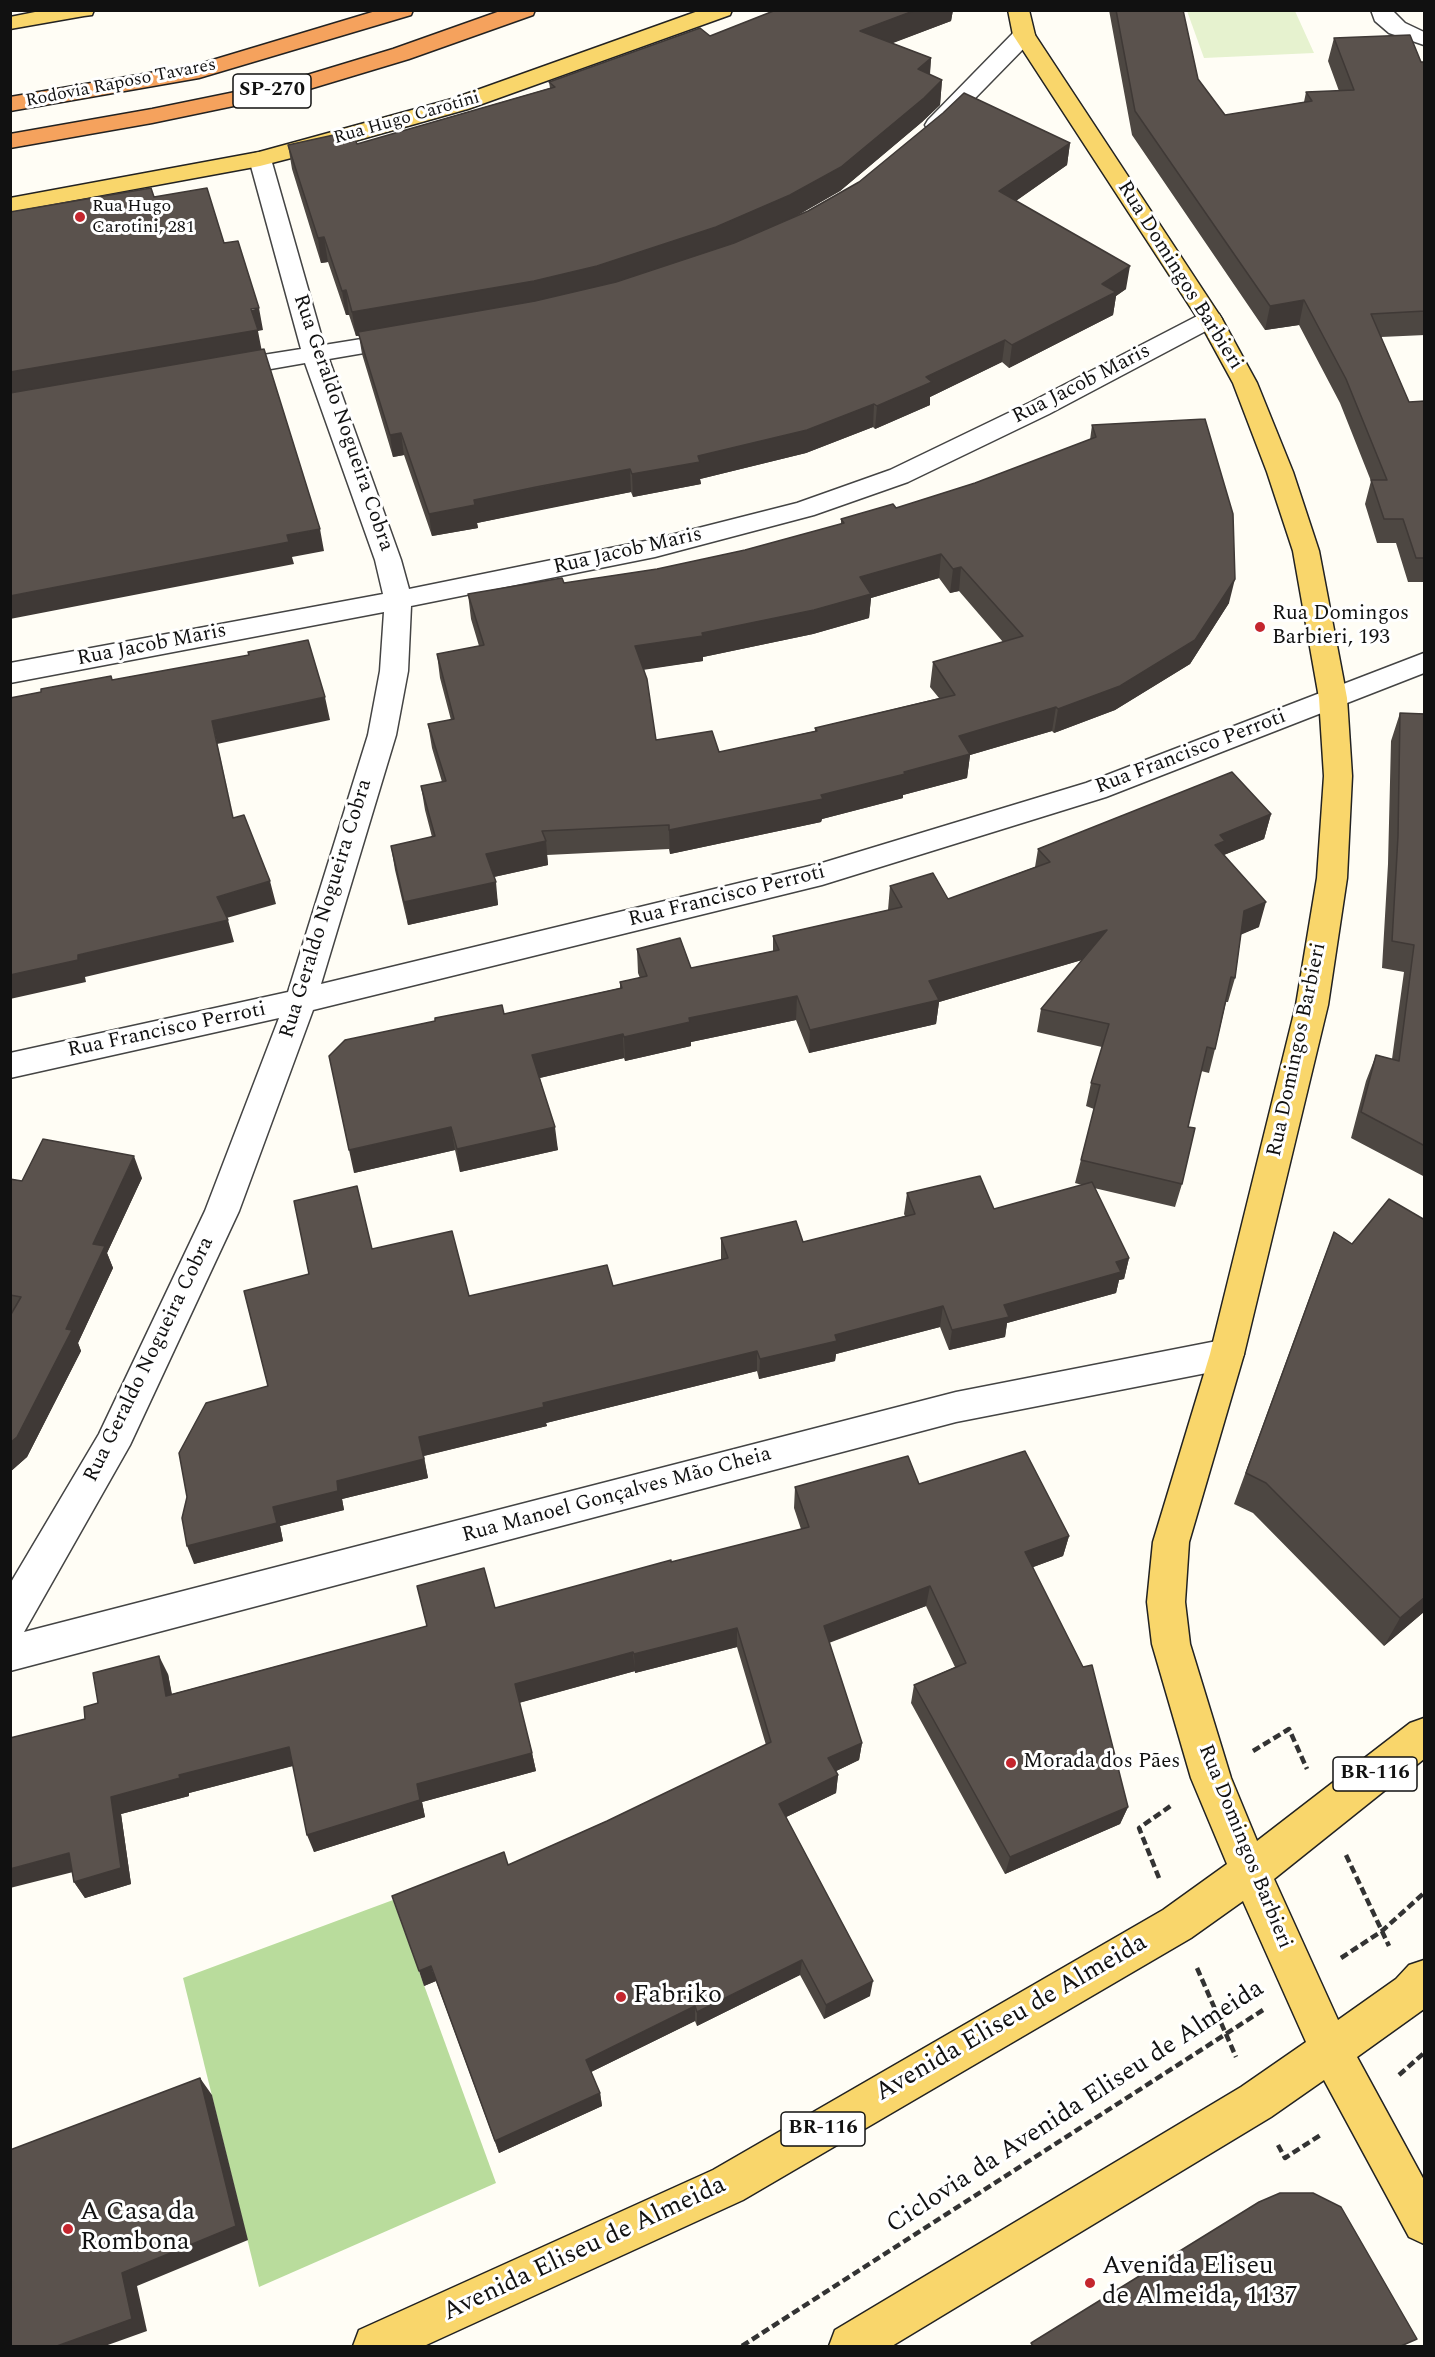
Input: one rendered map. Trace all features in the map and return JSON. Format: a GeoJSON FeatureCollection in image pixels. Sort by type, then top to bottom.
{"type":"FeatureCollection","features":[{"type":"Feature","properties":{"kind":"highway","name":"Rodovia Raposo Tavares"},"geometry":{"type":"LineString","coordinates":[[10,104],[199,71],[273,51],[403,10]]}},
{"type":"Feature","properties":{"kind":"highway","name":"Rodovia Raposo Tavares"},"geometry":{"type":"LineString","coordinates":[[10,141],[152,116],[288,88],[401,54],[525,10]]}},
{"type":"Feature","properties":{"kind":"main road"},"geometry":{"type":"LineString","coordinates":[[10,23],[84,10]]}},
{"type":"Feature","properties":{"kind":"main road","name":"Rua Hugo Carotini"},"geometry":{"type":"LineString","coordinates":[[10,205],[261,159],[460,104],[722,10]]}},
{"type":"Feature","properties":{"kind":"main road","name":"Rua Domingos Barbieri"},"geometry":{"type":"LineString","coordinates":[[1021,22],[1210,319],[1245,383],[1281,472],[1306,551],[1333,699],[1338,776],[1332,878],[1312,1005],[1227,1354],[1171,1542],[1166,1602],[1171,1644],[1210,1778],[1331,2051],[1425,2222]]}},
{"type":"Feature","properties":{"kind":"main road","name":"Avenida Eliseu de Almeida"},"geometry":{"type":"LineString","coordinates":[[375,2346],[728,2185],[1177,1924],[1250,1872],[1425,1736]]}},
{"type":"Feature","properties":{"kind":"main road"},"geometry":{"type":"LineString","coordinates":[[851,2346],[1256,2102],[1411,1994],[1425,1980]]}},
{"type":"Feature","properties":{"kind":"street"},"geometry":{"type":"LineString","coordinates":[[1381,10],[1383,16],[1397,28],[1425,39]]}},
{"type":"Feature","properties":{"kind":"street"},"geometry":{"type":"LineString","coordinates":[[917,142],[1021,22]]}},
{"type":"Feature","properties":{"kind":"street","name":"Rua Geraldo Nogueira Cobra"},"geometry":{"type":"LineString","coordinates":[[10,1620],[112,1445],[217,1222],[302,1001],[330,900],[382,735],[394,671],[398,600],[388,560],[314,353],[261,159]]}},
{"type":"Feature","properties":{"kind":"street","name":"Rua Jacob Maris"},"geometry":{"type":"LineString","coordinates":[[10,673],[655,549],[805,509],[899,476],[1040,408],[1210,319]]}},
{"type":"Feature","properties":{"kind":"street"},"geometry":{"type":"LineString","coordinates":[[197,374],[422,336]]}},
{"type":"Feature","properties":{"kind":"street","name":"Rua Francisco Perroti"},"geometry":{"type":"LineString","coordinates":[[10,1066],[302,1001],[822,874],[1096,790],[1425,663]]}},
{"type":"Feature","properties":{"kind":"street","name":"Rua Manoel Gonçalves Mão Cheia"},"geometry":{"type":"LineString","coordinates":[[10,1653],[956,1407],[1227,1354]]}},
{"type":"Feature","properties":{"kind":"path"},"geometry":{"type":"LineString","coordinates":[[1210,1778],[1139,1828],[1177,1924],[1226,2035],[1256,2102],[1285,2158],[1362,2109],[1425,2053]]}},
{"type":"Feature","properties":{"kind":"path","name":"Ciclovia da Avenida Eliseu de Almeida"},"geometry":{"type":"LineString","coordinates":[[742,2346],[1226,2035],[1382,1931],[1425,1893]]}},
{"type":"Feature","properties":{"kind":"green space"},"geometry":{"type":"Polygon","coordinates":[[[1187,11],[1295,11],[1314,53],[1204,58],[1187,11]]]}},
{"type":"Feature","properties":{"kind":"green space"},"geometry":{"type":"Polygon","coordinates":[[[393,1900],[496,2183],[259,2287],[183,1978],[393,1900]]]}},
{"type":"Feature","properties":{"kind":"building"},"geometry":{"type":"Polygon","coordinates":[[[776,10],[916,10],[860,31],[931,58],[918,69],[942,80],[924,98],[841,167],[790,195],[716,227],[597,266],[534,281],[352,312],[346,290],[342,291],[324,237],[318,238],[288,145],[352,131],[357,144],[555,87],[549,82],[700,28],[710,36],[776,10]]]}},
{"type":"Feature","properties":{"kind":"building"},"geometry":{"type":"Polygon","coordinates":[[[1116,10],[1183,10],[1198,79],[1225,115],[1312,101],[1306,92],[1354,90],[1334,38],[1410,35],[1421,62],[1425,62],[1425,311],[1371,314],[1409,402],[1425,401],[1425,558],[1416,558],[1403,519],[1384,519],[1371,480],[1387,480],[1346,379],[1304,300],[1270,306],[1135,111],[1116,10]]]}},
{"type":"Feature","properties":{"kind":"building"},"geometry":{"type":"Polygon","coordinates":[[[964,93],[1070,143],[999,191],[1130,266],[1102,284],[1116,292],[1012,345],[1005,340],[926,377],[932,382],[877,406],[874,404],[807,430],[698,456],[700,462],[632,474],[630,469],[536,487],[474,500],[475,505],[429,514],[401,433],[390,435],[358,332],[535,301],[616,282],[734,243],[808,211],[859,182],[964,93]]]}},
{"type":"Feature","properties":{"kind":"building"},"geometry":{"type":"Polygon","coordinates":[[[151,188],[154,197],[207,188],[224,243],[238,241],[259,308],[251,309],[258,330],[10,372],[10,212],[151,188]]]}},
{"type":"Feature","properties":{"kind":"building"},"geometry":{"type":"Polygon","coordinates":[[[264,349],[320,529],[287,535],[289,542],[10,596],[10,393],[264,349]]]}},
{"type":"Feature","properties":{"kind":"building"},"geometry":{"type":"Polygon","coordinates":[[[1205,419],[1233,514],[1235,579],[1195,640],[1120,686],[1058,709],[1056,707],[959,736],[970,754],[904,772],[905,774],[821,795],[823,799],[669,830],[669,825],[542,831],[546,841],[486,854],[496,882],[404,902],[391,846],[435,836],[421,786],[446,781],[428,724],[454,719],[437,654],[484,645],[468,594],[562,578],[564,583],[657,569],[745,550],[844,523],[841,519],[893,504],[896,508],[975,483],[1096,437],[1092,425],[1205,419]],[[941,554],[860,577],[871,594],[814,610],[702,633],[703,636],[635,646],[647,679],[656,740],[712,731],[719,752],[817,731],[815,728],[955,695],[933,662],[1023,636],[961,567],[953,569],[941,554]]]}},
{"type":"Feature","properties":{"kind":"building"},"geometry":{"type":"Polygon","coordinates":[[[308,640],[325,697],[212,721],[233,818],[244,815],[270,881],[217,897],[228,920],[78,955],[78,960],[10,975],[10,698],[41,692],[41,689],[111,676],[112,680],[249,655],[248,652],[308,640]]]}},
{"type":"Feature","properties":{"kind":"building"},"geometry":{"type":"Polygon","coordinates":[[[1400,713],[1425,714],[1425,1146],[1361,1112],[1376,1055],[1399,1061],[1414,945],[1392,941],[1398,836],[1400,713]]]}},
{"type":"Feature","properties":{"kind":"building"},"geometry":{"type":"Polygon","coordinates":[[[1232,772],[1271,814],[1220,835],[1225,841],[1215,845],[1266,902],[1244,911],[1235,978],[1231,977],[1215,1049],[1207,1047],[1188,1127],[1195,1128],[1182,1184],[1081,1160],[1100,1085],[1091,1083],[1109,1024],[1041,1009],[1107,930],[929,981],[939,1000],[810,1030],[797,996],[689,1018],[690,1022],[624,1037],[623,1034],[532,1055],[555,1127],[457,1149],[451,1127],[349,1150],[329,1056],[345,1040],[435,1021],[435,1018],[502,1005],[504,1014],[622,988],[620,982],[647,976],[637,949],[680,938],[691,968],[779,950],[773,936],[902,907],[890,886],[933,873],[948,899],[1050,862],[1038,849],[1232,772]]]}},
{"type":"Feature","properties":{"kind":"building"},"geometry":{"type":"Polygon","coordinates":[[[43,1139],[134,1156],[93,1244],[105,1246],[66,1329],[72,1330],[17,1437],[10,1443],[10,1316],[21,1297],[10,1295],[10,1179],[22,1181],[43,1139]]]}},
{"type":"Feature","properties":{"kind":"building"},"geometry":{"type":"Polygon","coordinates":[[[980,1176],[994,1209],[1092,1182],[1129,1258],[1116,1262],[1121,1272],[1004,1305],[1009,1317],[952,1330],[943,1306],[835,1335],[837,1341],[760,1359],[757,1351],[543,1403],[544,1407],[419,1437],[424,1459],[337,1481],[338,1491],[273,1507],[277,1523],[187,1546],[182,1518],[187,1497],[179,1453],[206,1403],[268,1386],[244,1291],[309,1274],[294,1201],[357,1186],[372,1249],[452,1231],[469,1296],[607,1265],[613,1286],[728,1258],[721,1238],[796,1221],[803,1242],[915,1214],[907,1193],[980,1176]]]}},
{"type":"Feature","properties":{"kind":"building"},"geometry":{"type":"Polygon","coordinates":[[[1389,1199],[1425,1220],[1425,1597],[1400,1618],[1266,1483],[1246,1473],[1334,1232],[1352,1244],[1389,1199]]]}},
{"type":"Feature","properties":{"kind":"building"},"geometry":{"type":"Polygon","coordinates":[[[1025,1451],[1069,1536],[1025,1552],[1083,1667],[1092,1665],[1128,1807],[1010,1857],[914,1685],[966,1663],[930,1586],[824,1626],[862,1743],[828,1758],[838,1775],[779,1804],[873,1981],[826,2005],[802,1960],[697,2012],[695,2006],[586,2060],[600,2093],[495,2141],[431,1966],[419,1971],[392,1896],[504,1852],[508,1865],[607,1821],[771,1742],[737,1628],[634,1654],[633,1652],[515,1684],[532,1753],[417,1784],[420,1800],[307,1835],[289,1747],[179,1775],[180,1778],[111,1797],[121,1868],[74,1882],[69,1853],[10,1869],[10,1738],[85,1719],[84,1707],[98,1703],[93,1673],[159,1656],[166,1696],[427,1626],[417,1586],[484,1568],[495,1608],[671,1560],[671,1562],[809,1527],[795,1487],[908,1456],[919,1484],[1025,1451]]]}},
{"type":"Feature","properties":{"kind":"building"},"geometry":{"type":"Polygon","coordinates":[[[200,2078],[236,2226],[122,2273],[132,2319],[57,2346],[10,2346],[10,2150],[200,2078]]]}},
{"type":"Feature","properties":{"kind":"building"},"geometry":{"type":"Polygon","coordinates":[[[1280,2193],[1313,2193],[1341,2207],[1417,2339],[1401,2346],[1033,2346],[1031,2343],[1259,2202],[1280,2193]]]}},
{"type":"Feature","properties":{"kind":"place","name":"Rua Hugo Carotini, 281"},"geometry":{"type":"Point","coordinates":[80,217]}},
{"type":"Feature","properties":{"kind":"place","name":"Rua Domingos Barbieri, 193"},"geometry":{"type":"Point","coordinates":[1260,627]}},
{"type":"Feature","properties":{"kind":"place","name":"Morada dos Pães"},"geometry":{"type":"Point","coordinates":[1011,1763]}},
{"type":"Feature","properties":{"kind":"place","name":"Fabriko"},"geometry":{"type":"Point","coordinates":[621,1997]}},
{"type":"Feature","properties":{"kind":"place","name":"A Casa da Rombona"},"geometry":{"type":"Point","coordinates":[68,2229]}},
{"type":"Feature","properties":{"kind":"place","name":"Avenida Eliseu de Almeida, 1137"},"geometry":{"type":"Point","coordinates":[1090,2283]}}]}
